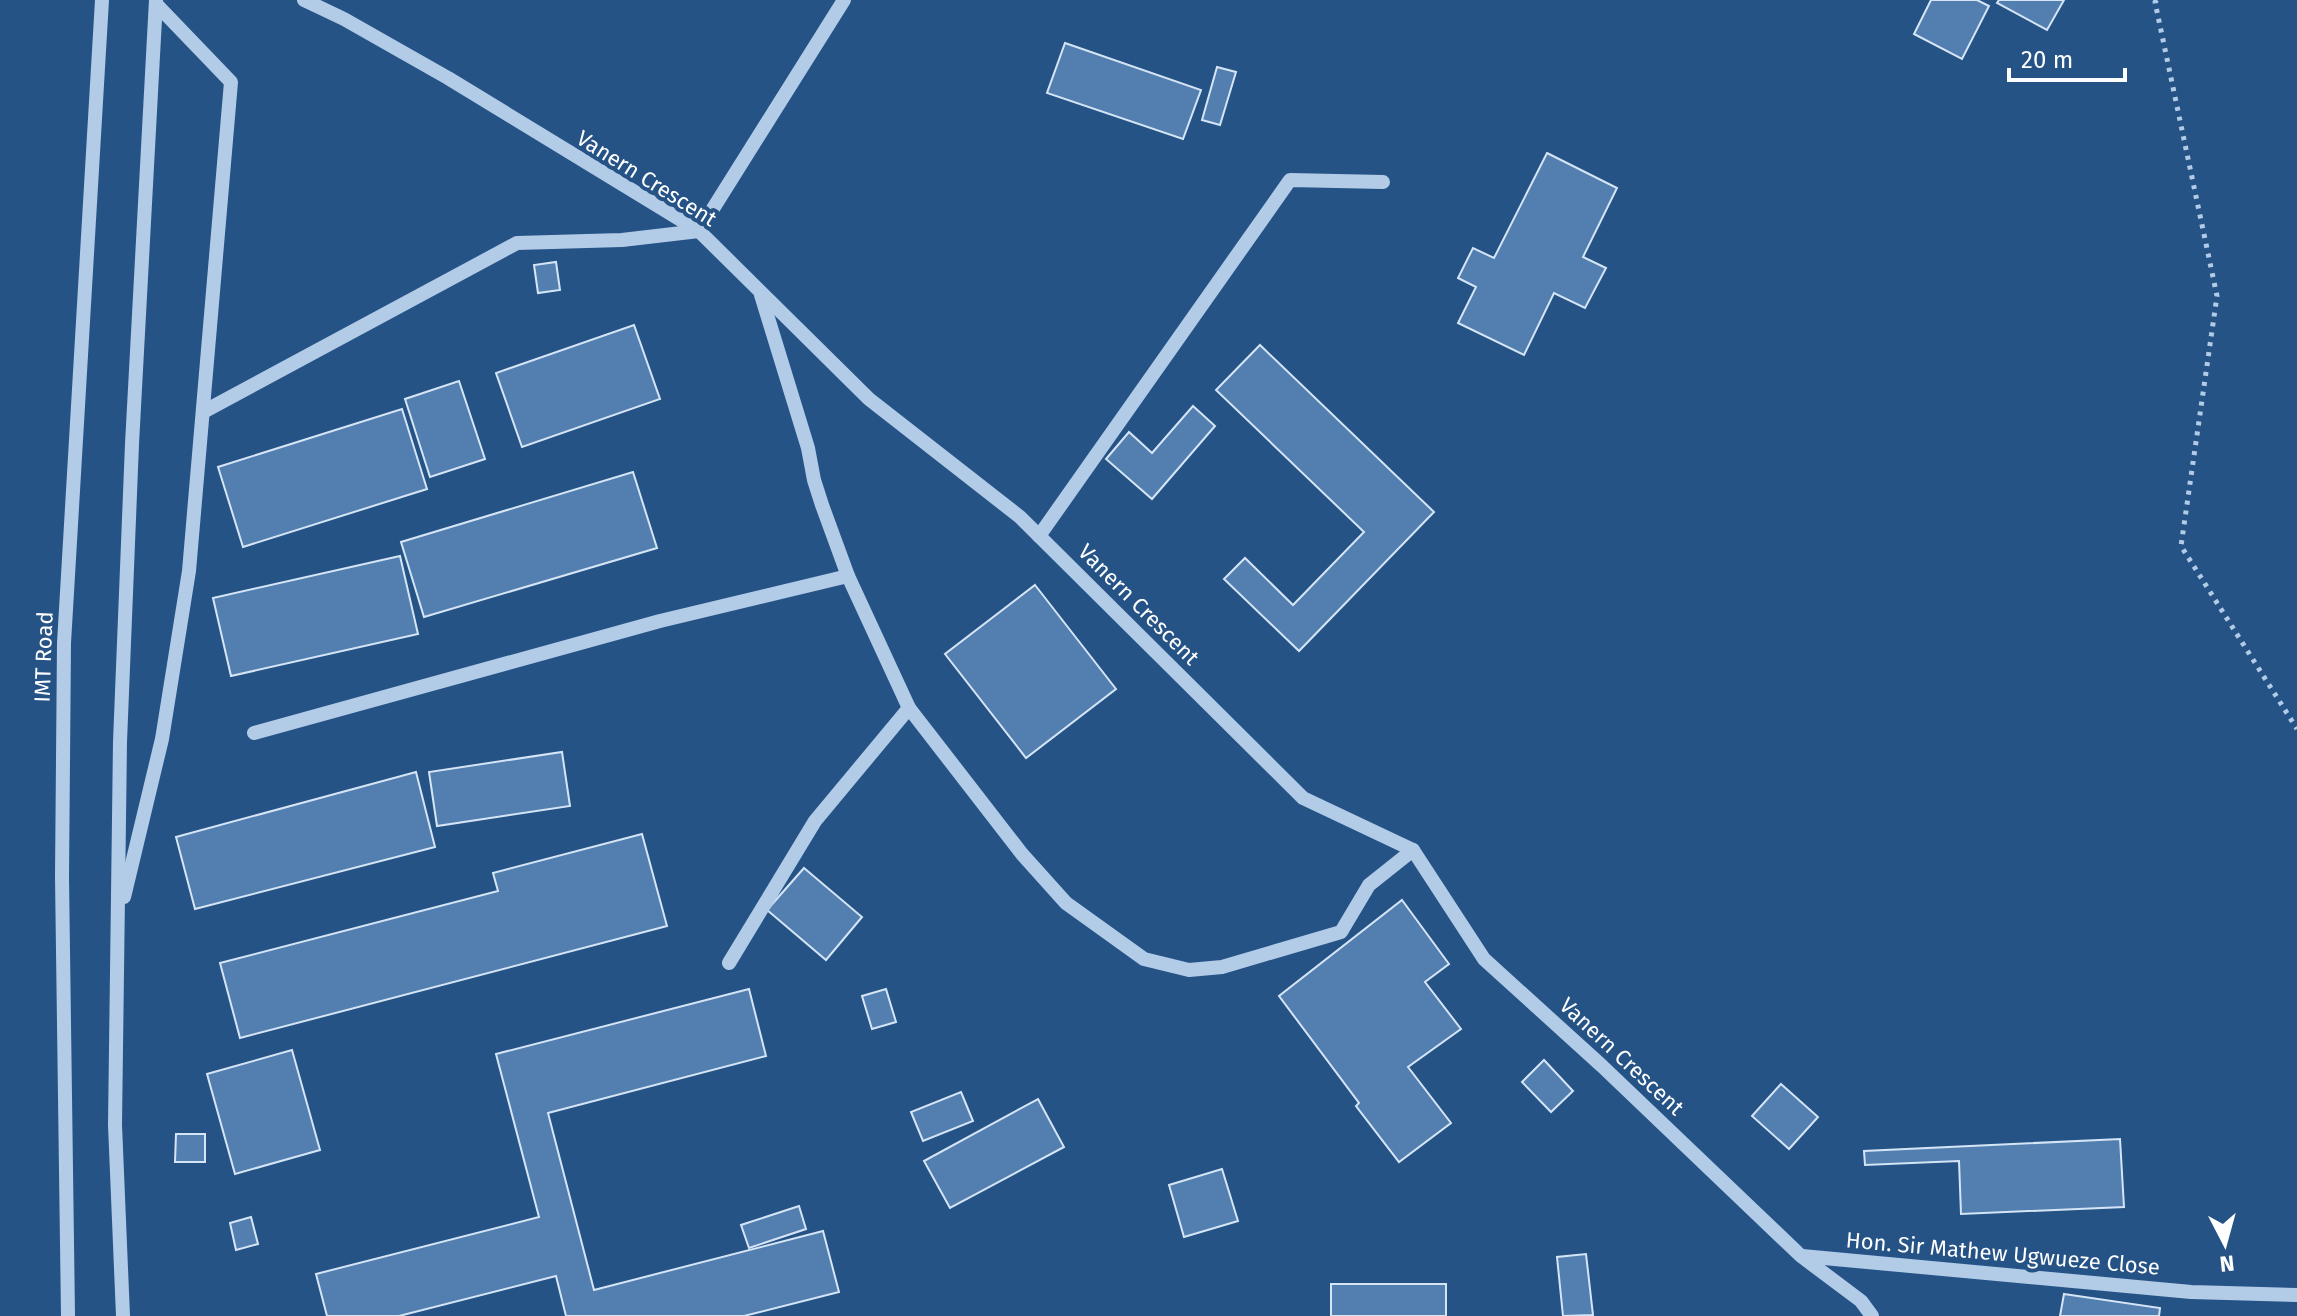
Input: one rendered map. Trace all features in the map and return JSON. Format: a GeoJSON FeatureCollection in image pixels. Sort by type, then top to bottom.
{"type":"FeatureCollection","features":[{"type":"Feature","properties":{"kind":"street","name":"IMT Road"},"geometry":{"type":"LineString","coordinates":[[68,1316],[62,877],[64,643],[102,0]]}},
{"type":"Feature","properties":{"kind":"street","name":"Vanern Crescent"},"geometry":{"type":"LineString","coordinates":[[304,0],[448,78],[699,231],[869,399],[1020,517],[1303,798],[1413,850],[1484,959],[1602,1066],[1801,1256],[1861,1301],[1872,1316]]}},
{"type":"Feature","properties":{"kind":"street"},"geometry":{"type":"LineString","coordinates":[[203,412],[517,243],[622,240],[699,231],[844,0]]}},
{"type":"Feature","properties":{"kind":"street"},"geometry":{"type":"LineString","coordinates":[[118,924],[167,708],[189,571],[231,82],[156,2]]}},
{"type":"Feature","properties":{"kind":"street"},"geometry":{"type":"LineString","coordinates":[[123,1316],[115,1125],[120,742],[156,2]]}},
{"type":"Feature","properties":{"kind":"street"},"geometry":{"type":"LineString","coordinates":[[1039,536],[1290,180],[1383,182]]}},
{"type":"Feature","properties":{"kind":"street"},"geometry":{"type":"LineString","coordinates":[[760,291],[808,448],[814,480],[848,576],[909,708],[1022,854],[1066,903],[1144,959],[1189,970],[1222,967],[1341,932],[1369,885],[1413,850]]}},
{"type":"Feature","properties":{"kind":"street"},"geometry":{"type":"LineString","coordinates":[[254,733],[660,621],[848,576]]}},
{"type":"Feature","properties":{"kind":"street"},"geometry":{"type":"LineString","coordinates":[[729,963],[815,821],[909,708]]}},
{"type":"Feature","properties":{"kind":"street","name":"Hon. Sir Mathew Ugwueze Close"},"geometry":{"type":"LineString","coordinates":[[1801,1256],[2191,1292],[2297,1295]]}},
{"type":"Feature","properties":{"kind":"path"},"geometry":{"type":"LineString","coordinates":[[2157,0],[2217,296],[2181,546],[2297,729]]}},
{"type":"Feature","properties":{"kind":"building"},"geometry":{"type":"Polygon","coordinates":[[[1931,0],[1977,0],[1989,6],[1962,59],[1914,34],[1931,0]]]}},
{"type":"Feature","properties":{"kind":"building"},"geometry":{"type":"Polygon","coordinates":[[[1999,0],[2064,0],[2047,30],[1997,3],[1999,0]]]}},
{"type":"Feature","properties":{"kind":"building"},"geometry":{"type":"Polygon","coordinates":[[[1065,43],[1201,90],[1183,139],[1047,93],[1065,43]]]}},
{"type":"Feature","properties":{"kind":"building"},"geometry":{"type":"Polygon","coordinates":[[[1217,67],[1236,72],[1220,125],[1202,120],[1217,67]]]}},
{"type":"Feature","properties":{"kind":"building"},"geometry":{"type":"Polygon","coordinates":[[[1547,153],[1617,188],[1583,257],[1606,268],[1585,308],[1554,293],[1524,355],[1458,323],[1476,287],[1458,278],[1473,248],[1494,258],[1547,153]]]}},
{"type":"Feature","properties":{"kind":"building"},"geometry":{"type":"Polygon","coordinates":[[[556,262],[560,290],[538,293],[534,265],[556,262]]]}},
{"type":"Feature","properties":{"kind":"building"},"geometry":{"type":"Polygon","coordinates":[[[634,325],[660,399],[522,447],[496,373],[634,325]]]}},
{"type":"Feature","properties":{"kind":"building"},"geometry":{"type":"Polygon","coordinates":[[[1260,345],[1434,512],[1299,651],[1224,579],[1245,558],[1293,605],[1364,532],[1216,390],[1260,345]]]}},
{"type":"Feature","properties":{"kind":"building"},"geometry":{"type":"Polygon","coordinates":[[[459,381],[485,459],[430,477],[405,399],[459,381]]]}},
{"type":"Feature","properties":{"kind":"building"},"geometry":{"type":"Polygon","coordinates":[[[1193,406],[1215,426],[1152,499],[1106,459],[1129,432],[1152,453],[1193,406]]]}},
{"type":"Feature","properties":{"kind":"building"},"geometry":{"type":"Polygon","coordinates":[[[402,409],[427,489],[243,547],[218,467],[402,409]]]}},
{"type":"Feature","properties":{"kind":"building"},"geometry":{"type":"Polygon","coordinates":[[[633,472],[657,548],[424,617],[401,542],[633,472]]]}},
{"type":"Feature","properties":{"kind":"building"},"geometry":{"type":"Polygon","coordinates":[[[400,556],[418,634],[231,676],[213,598],[400,556]]]}},
{"type":"Feature","properties":{"kind":"building"},"geometry":{"type":"Polygon","coordinates":[[[1035,585],[1116,689],[1026,758],[945,654],[1035,585]]]}},
{"type":"Feature","properties":{"kind":"building"},"geometry":{"type":"Polygon","coordinates":[[[562,752],[570,806],[437,826],[429,772],[562,752]]]}},
{"type":"Feature","properties":{"kind":"building"},"geometry":{"type":"Polygon","coordinates":[[[416,772],[435,847],[195,909],[176,837],[416,772]]]}},
{"type":"Feature","properties":{"kind":"building"},"geometry":{"type":"Polygon","coordinates":[[[642,834],[667,926],[240,1038],[220,963],[498,891],[493,873],[642,834]]]}},
{"type":"Feature","properties":{"kind":"building"},"geometry":{"type":"Polygon","coordinates":[[[804,868],[862,917],[826,960],[767,910],[804,868]]]}},
{"type":"Feature","properties":{"kind":"building"},"geometry":{"type":"Polygon","coordinates":[[[1402,900],[1449,964],[1425,982],[1461,1029],[1408,1067],[1451,1123],[1399,1162],[1279,996],[1402,900]]]}},
{"type":"Feature","properties":{"kind":"building"},"geometry":{"type":"Polygon","coordinates":[[[749,989],[766,1056],[548,1113],[594,1290],[823,1231],[839,1292],[744,1316],[566,1316],[556,1276],[399,1316],[327,1316],[316,1274],[539,1217],[496,1054],[749,989]]]}},
{"type":"Feature","properties":{"kind":"building"},"geometry":{"type":"Polygon","coordinates":[[[886,989],[896,1022],[872,1029],[862,996],[886,989]]]}},
{"type":"Feature","properties":{"kind":"building"},"geometry":{"type":"Polygon","coordinates":[[[292,1050],[320,1150],[235,1174],[207,1074],[292,1050]]]}},
{"type":"Feature","properties":{"kind":"building"},"geometry":{"type":"Polygon","coordinates":[[[1544,1060],[1573,1091],[1551,1112],[1522,1082],[1544,1060]]]}},
{"type":"Feature","properties":{"kind":"building"},"geometry":{"type":"Polygon","coordinates":[[[1781,1084],[1818,1117],[1789,1149],[1752,1116],[1781,1084]]]}},
{"type":"Feature","properties":{"kind":"building"},"geometry":{"type":"Polygon","coordinates":[[[961,1092],[973,1121],[923,1141],[911,1112],[961,1092]]]}},
{"type":"Feature","properties":{"kind":"building"},"geometry":{"type":"Polygon","coordinates":[[[1038,1099],[1064,1147],[950,1208],[924,1161],[1038,1099]]]}},
{"type":"Feature","properties":{"kind":"building"},"geometry":{"type":"Polygon","coordinates":[[[176,1134],[205,1134],[205,1162],[175,1162],[176,1134]]]}},
{"type":"Feature","properties":{"kind":"building"},"geometry":{"type":"Polygon","coordinates":[[[2120,1139],[2124,1207],[1961,1214],[1959,1161],[1865,1165],[1864,1151],[2120,1139]]]}},
{"type":"Feature","properties":{"kind":"building"},"geometry":{"type":"Polygon","coordinates":[[[1222,1169],[1238,1221],[1184,1237],[1169,1185],[1222,1169]]]}},
{"type":"Feature","properties":{"kind":"building"},"geometry":{"type":"Polygon","coordinates":[[[799,1206],[806,1229],[749,1248],[741,1225],[799,1206]]]}},
{"type":"Feature","properties":{"kind":"building"},"geometry":{"type":"Polygon","coordinates":[[[251,1217],[258,1244],[236,1250],[230,1223],[251,1217]]]}},
{"type":"Feature","properties":{"kind":"building"},"geometry":{"type":"Polygon","coordinates":[[[1586,1254],[1593,1315],[1563,1316],[1557,1257],[1586,1254]]]}},
{"type":"Feature","properties":{"kind":"building"},"geometry":{"type":"Polygon","coordinates":[[[1331,1284],[1446,1284],[1446,1316],[1331,1316],[1331,1284]]]}},
{"type":"Feature","properties":{"kind":"building"},"geometry":{"type":"Polygon","coordinates":[[[2064,1294],[2160,1308],[2159,1316],[2060,1316],[2064,1294]]]}}]}
